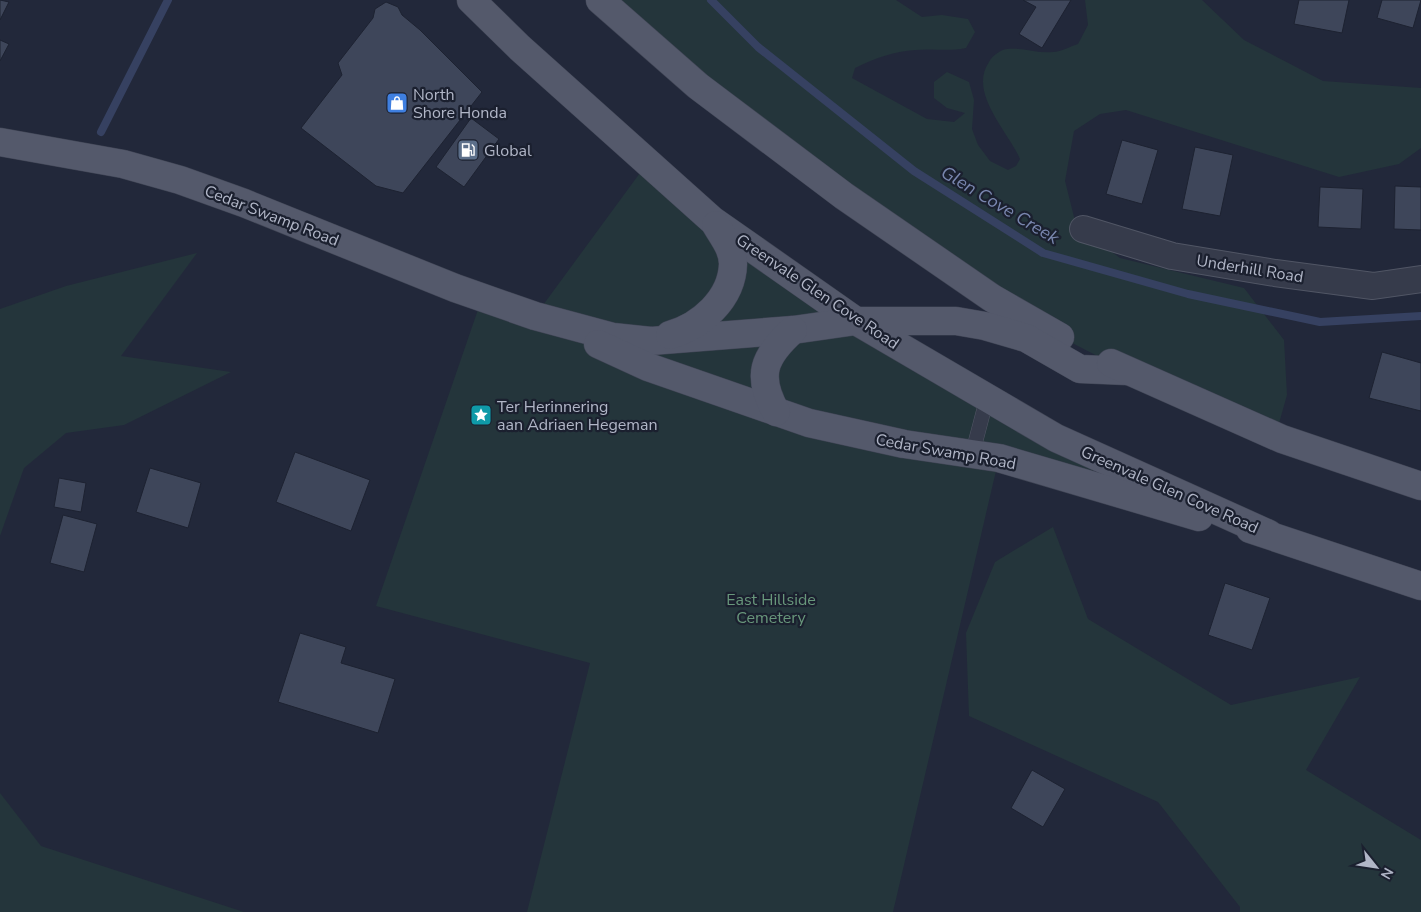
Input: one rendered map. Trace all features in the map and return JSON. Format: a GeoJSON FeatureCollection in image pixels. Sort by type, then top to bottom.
{"type":"FeatureCollection","features":[{"type":"Feature","properties":{"kind":"main road","name":"Greenvale Glen Cove Road"},"geometry":{"type":"LineString","coordinates":[[472,0],[520,48],[712,220],[856,321],[1056,438],[1269,534]]}},
{"type":"Feature","properties":{"kind":"main road"},"geometry":{"type":"LineString","coordinates":[[600,0],[698,86],[852,202],[992,298],[1127,371],[1282,439],[1421,486]]}},
{"type":"Feature","properties":{"kind":"main road","name":"Cedar Swamp Road"},"geometry":{"type":"LineString","coordinates":[[0,142],[123,164],[180,180],[244,203],[455,288],[535,316],[612,337],[651,341],[793,330],[856,321],[956,321],[985,326],[1026,338],[1080,369],[1127,371]]}},
{"type":"Feature","properties":{"kind":"main road"},"geometry":{"type":"LineString","coordinates":[[651,341],[680,332],[698,323],[714,310],[723,294],[733,263],[728,244],[712,220]]}},
{"type":"Feature","properties":{"kind":"main road","name":"Cedar Swamp Road"},"geometry":{"type":"LineString","coordinates":[[535,316],[648,367],[809,424],[904,444],[999,458],[1162,508],[1269,534],[1421,586]]}},
{"type":"Feature","properties":{"kind":"main road"},"geometry":{"type":"LineString","coordinates":[[776,412],[766,393],[765,369],[772,352],[793,330]]}},
{"type":"Feature","properties":{"kind":"street","name":"Underhill Road"},"geometry":{"type":"LineString","coordinates":[[1082,229],[1172,256],[1275,273],[1373,286],[1421,279]]}},
{"type":"Feature","properties":{"kind":"lane"},"geometry":{"type":"LineString","coordinates":[[972,454],[987,398]]}},
{"type":"Feature","properties":{"kind":"green space"},"geometry":{"type":"Polygon","coordinates":[[[600,0],[896,0],[922,17],[942,15],[968,19],[975,32],[966,48],[915,50],[892,54],[855,68],[852,78],[927,119],[954,122],[965,113],[947,108],[934,98],[934,82],[947,72],[969,82],[974,100],[972,129],[978,145],[990,161],[1008,170],[1016,166],[1020,159],[992,112],[983,86],[984,74],[994,56],[1007,49],[1056,52],[1078,44],[1088,25],[1085,0],[1202,0],[1244,40],[1323,81],[1421,88],[1421,148],[1399,164],[1339,177],[1126,110],[1100,114],[1074,131],[1065,181],[1076,225],[1120,258],[1244,288],[1284,340],[1287,395],[1274,441],[1165,391],[1022,317],[600,0]]]}},
{"type":"Feature","properties":{"kind":"green space","name":"East Hillside Cemetery"},"geometry":{"type":"Polygon","coordinates":[[[648,162],[704,217],[766,263],[821,300],[990,403],[1163,498],[1072,472],[992,454],[902,441],[806,420],[644,362],[567,330],[648,367],[809,423],[904,444],[999,458],[893,912],[527,912],[590,663],[376,606],[482,298],[535,316],[648,162]]]}},
{"type":"Feature","properties":{"kind":"green space"},"geometry":{"type":"Polygon","coordinates":[[[197,253],[121,356],[231,372],[124,425],[66,433],[24,468],[0,536],[0,309],[66,286],[197,253]]]}},
{"type":"Feature","properties":{"kind":"green space"},"geometry":{"type":"Polygon","coordinates":[[[1053,527],[1088,619],[1231,705],[1360,677],[1306,770],[1421,840],[1421,912],[1240,912],[1240,907],[1158,802],[969,716],[966,633],[995,562],[1053,527]]]}},
{"type":"Feature","properties":{"kind":"green space"},"geometry":{"type":"Polygon","coordinates":[[[0,793],[41,846],[244,912],[0,912],[0,793]]]}},
{"type":"Feature","properties":{"kind":"building"},"geometry":{"type":"Polygon","coordinates":[[[0,0],[9,2],[0,20],[0,0]]]}},
{"type":"Feature","properties":{"kind":"building"},"geometry":{"type":"Polygon","coordinates":[[[1023,0],[1071,0],[1042,48],[1019,34],[1036,7],[1023,0]]]}},
{"type":"Feature","properties":{"kind":"building"},"geometry":{"type":"Polygon","coordinates":[[[1299,0],[1349,0],[1342,33],[1294,24],[1299,0]]]}},
{"type":"Feature","properties":{"kind":"building"},"geometry":{"type":"Polygon","coordinates":[[[1382,0],[1421,0],[1413,28],[1377,18],[1382,0]]]}},
{"type":"Feature","properties":{"kind":"building","name":"North Shore Honda"},"geometry":{"type":"Polygon","coordinates":[[[386,2],[398,7],[402,15],[420,30],[482,92],[403,193],[376,186],[301,128],[342,75],[338,63],[373,18],[375,9],[386,2]]]}},
{"type":"Feature","properties":{"kind":"building"},"geometry":{"type":"Polygon","coordinates":[[[0,40],[9,44],[0,61],[0,40]]]}},
{"type":"Feature","properties":{"kind":"building"},"geometry":{"type":"Polygon","coordinates":[[[471,118],[499,139],[464,187],[436,167],[471,118]]]}},
{"type":"Feature","properties":{"kind":"building"},"geometry":{"type":"Polygon","coordinates":[[[1122,140],[1158,150],[1142,204],[1106,194],[1122,140]]]}},
{"type":"Feature","properties":{"kind":"building"},"geometry":{"type":"Polygon","coordinates":[[[1195,147],[1233,155],[1220,216],[1182,209],[1195,147]]]}},
{"type":"Feature","properties":{"kind":"building"},"geometry":{"type":"Polygon","coordinates":[[[1395,186],[1421,187],[1421,230],[1394,229],[1395,186]]]}},
{"type":"Feature","properties":{"kind":"building"},"geometry":{"type":"Polygon","coordinates":[[[1320,187],[1363,189],[1361,229],[1318,227],[1320,187]]]}},
{"type":"Feature","properties":{"kind":"building"},"geometry":{"type":"Polygon","coordinates":[[[1382,352],[1421,363],[1421,411],[1369,398],[1382,352]]]}},
{"type":"Feature","properties":{"kind":"building"},"geometry":{"type":"Polygon","coordinates":[[[295,452],[370,480],[351,531],[276,502],[295,452]]]}},
{"type":"Feature","properties":{"kind":"building"},"geometry":{"type":"Polygon","coordinates":[[[150,468],[201,483],[188,528],[136,512],[150,468]]]}},
{"type":"Feature","properties":{"kind":"building"},"geometry":{"type":"Polygon","coordinates":[[[59,478],[86,483],[81,512],[54,507],[59,478]]]}},
{"type":"Feature","properties":{"kind":"building"},"geometry":{"type":"Polygon","coordinates":[[[63,515],[97,524],[84,572],[50,563],[63,515]]]}},
{"type":"Feature","properties":{"kind":"building"},"geometry":{"type":"Polygon","coordinates":[[[1225,583],[1270,598],[1252,650],[1208,635],[1225,583]]]}},
{"type":"Feature","properties":{"kind":"building"},"geometry":{"type":"Polygon","coordinates":[[[300,633],[346,647],[341,663],[395,679],[378,733],[278,702],[300,633]]]}},
{"type":"Feature","properties":{"kind":"building"},"geometry":{"type":"Polygon","coordinates":[[[1032,770],[1065,789],[1043,827],[1011,808],[1032,770]]]}},
{"type":"Feature","properties":{"kind":"waterway"},"geometry":{"type":"LineString","coordinates":[[101,132],[168,0]]}},
{"type":"Feature","properties":{"kind":"waterway","name":"Glen Cove Creek"},"geometry":{"type":"LineString","coordinates":[[711,0],[758,47],[914,171],[1043,253],[1188,294],[1320,322],[1421,316]]}},
{"type":"Feature","properties":{"kind":"place","name":"North Shore Honda"},"geometry":{"type":"Point","coordinates":[397,103]}},
{"type":"Feature","properties":{"kind":"place","name":"Global"},"geometry":{"type":"Point","coordinates":[468,150]}},
{"type":"Feature","properties":{"kind":"place","name":"Ter Herinnering aan Adriaen Hegeman"},"geometry":{"type":"Point","coordinates":[481,415]}}]}
